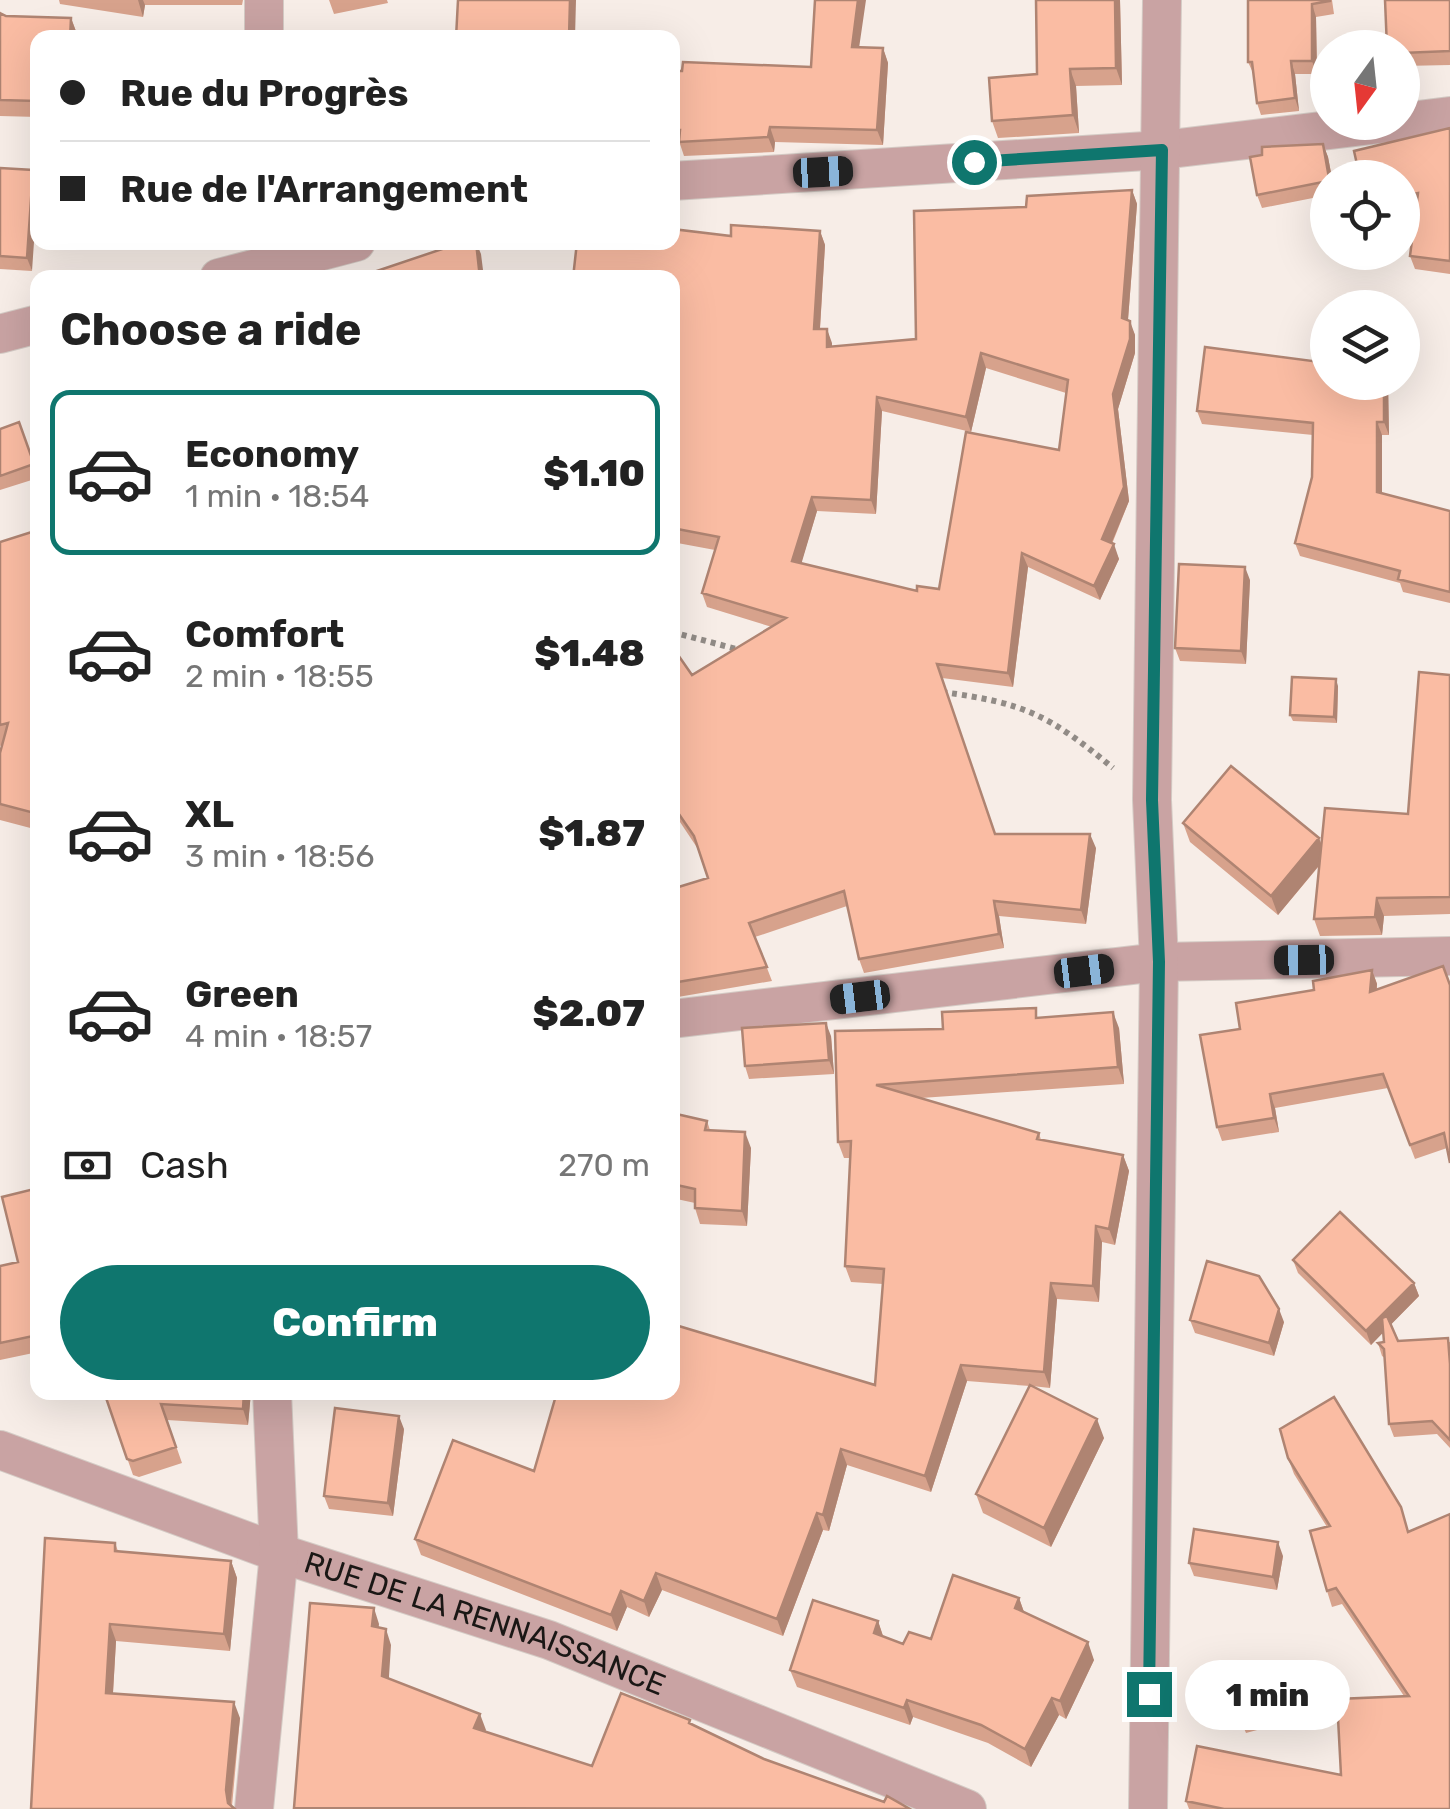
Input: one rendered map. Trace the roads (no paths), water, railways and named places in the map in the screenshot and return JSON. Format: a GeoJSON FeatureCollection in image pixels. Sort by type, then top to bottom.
{"type":"FeatureCollection","features":[{"type":"Feature","properties":{"kind":"street"},"geometry":{"type":"LineString","coordinates":[[264,0],[264,30]]}},
{"type":"Feature","properties":{"kind":"street"},"geometry":{"type":"LineString","coordinates":[[1148,1809],[1159,962],[1152,800],[1162,0]]}},
{"type":"Feature","properties":{"kind":"street"},"geometry":{"type":"LineString","coordinates":[[1420,120],[1450,116]]}},
{"type":"Feature","properties":{"kind":"street"},"geometry":{"type":"LineString","coordinates":[[680,181],[1162,150],[1310,133]]}},
{"type":"Feature","properties":{"kind":"street"},"geometry":{"type":"LineString","coordinates":[[264,262],[319,250]]}},
{"type":"Feature","properties":{"kind":"street"},"geometry":{"type":"LineString","coordinates":[[0,334],[30,326]]}},
{"type":"Feature","properties":{"kind":"street"},"geometry":{"type":"LineString","coordinates":[[680,1018],[1159,962],[1450,956]]}},
{"type":"Feature","properties":{"kind":"street"},"geometry":{"type":"LineString","coordinates":[[254,1809],[279,1553],[272,1400]]}},
{"type":"Feature","properties":{"kind":"street","name":"RUE DE LA RENNAISSANCE"},"geometry":{"type":"LineString","coordinates":[[0,1450],[279,1553],[549,1640],[967,1809]]}}]}
